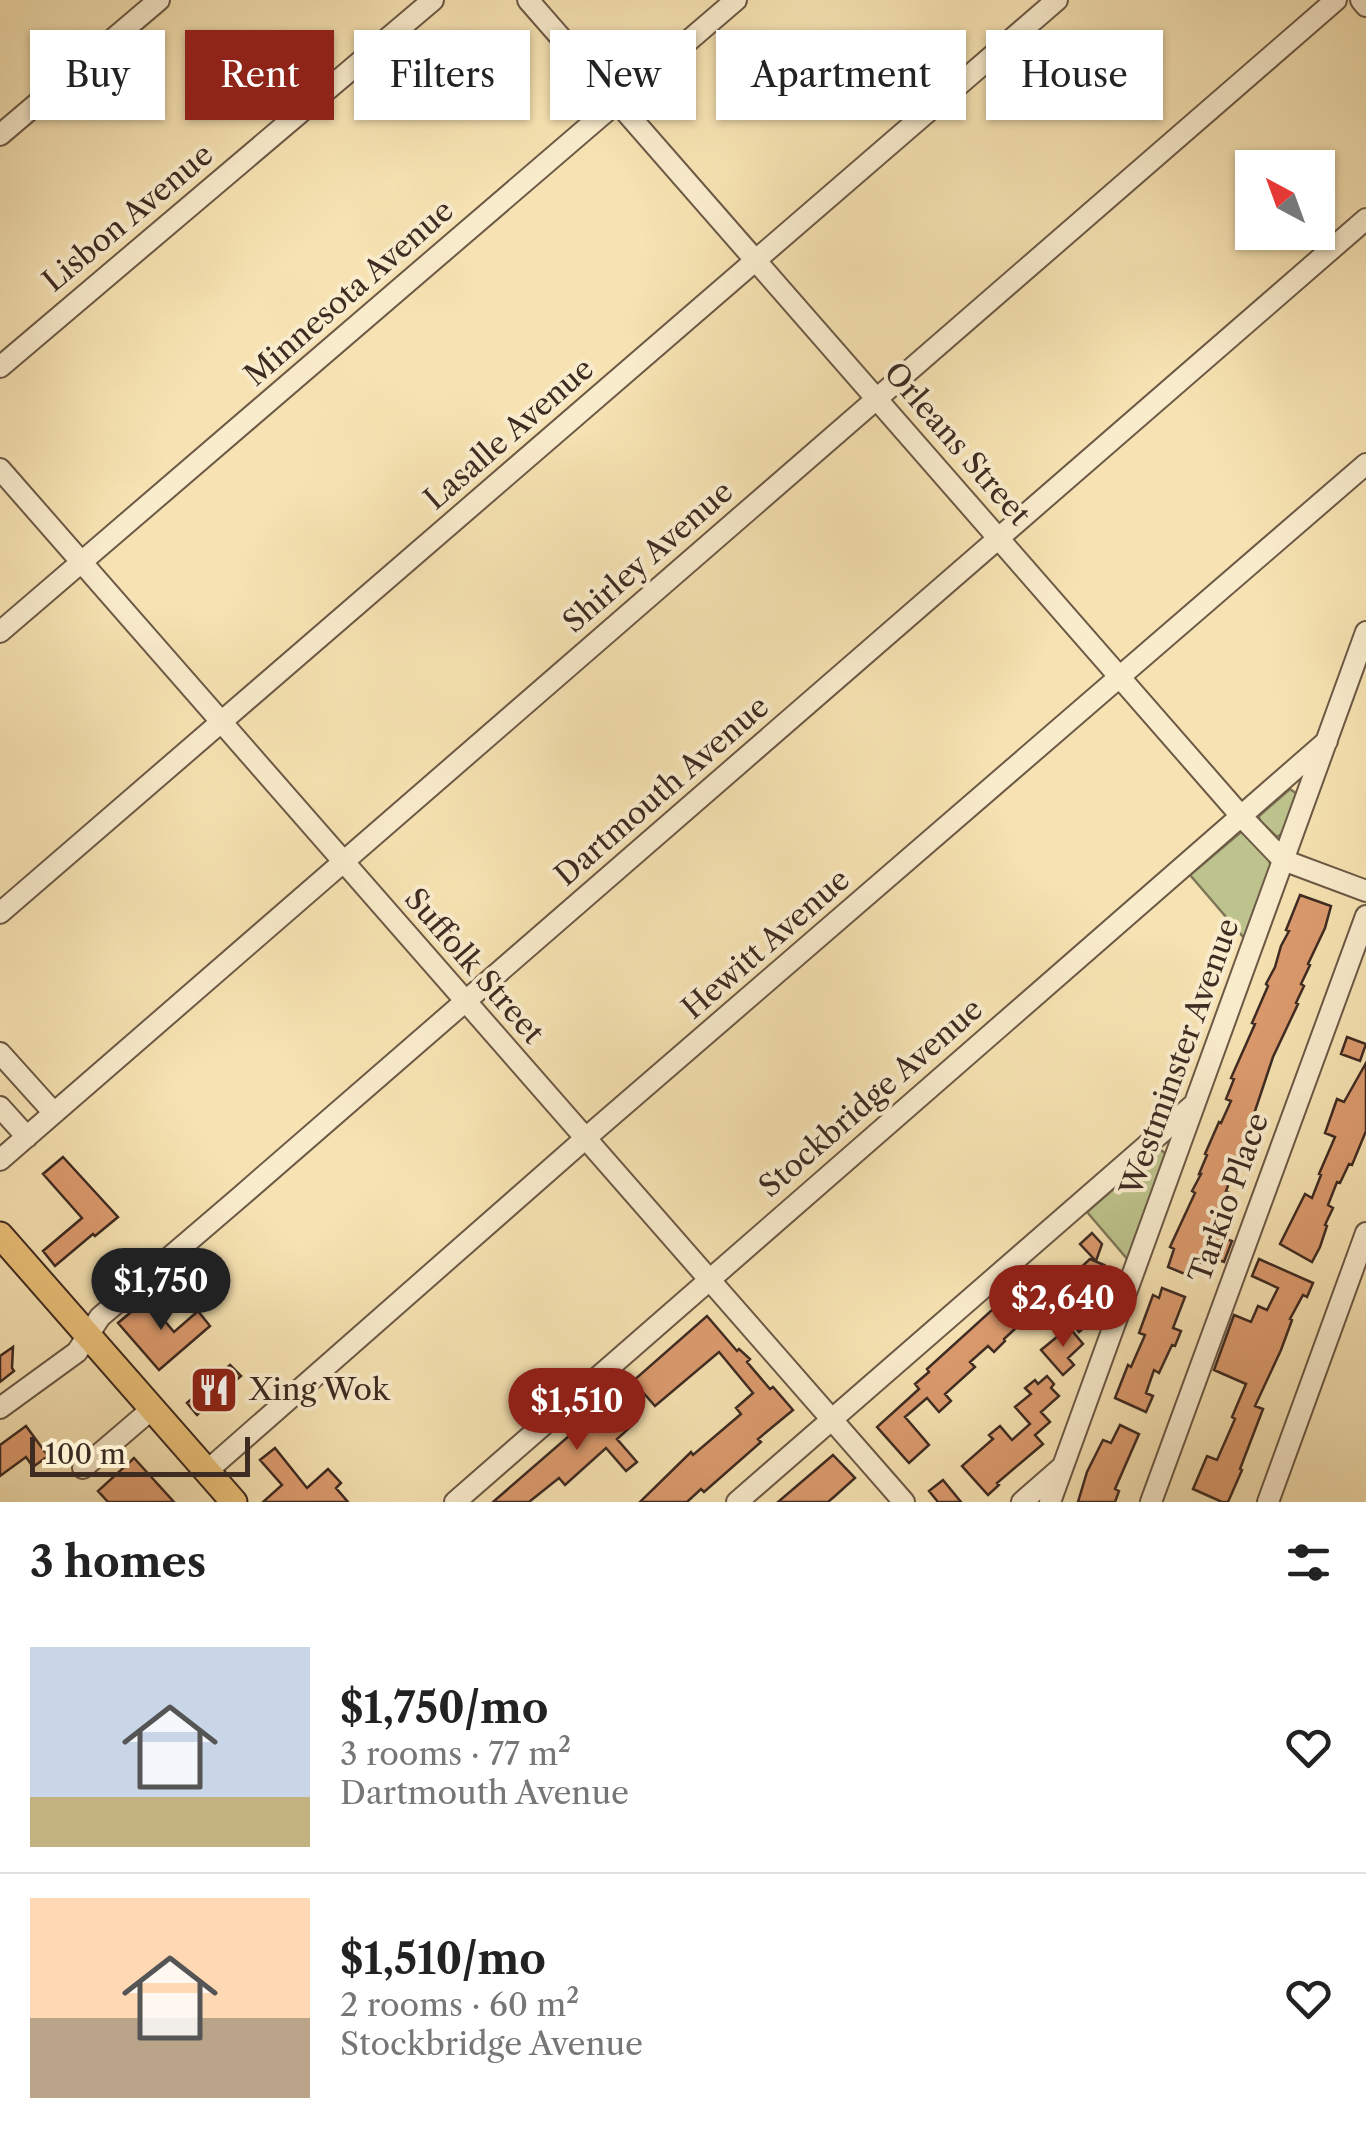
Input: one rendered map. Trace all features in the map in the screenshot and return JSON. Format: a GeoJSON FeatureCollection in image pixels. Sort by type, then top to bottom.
{"type":"FeatureCollection","features":[{"type":"Feature","properties":{"kind":"main road"},"geometry":{"type":"LineString","coordinates":[[0,1234],[234,1502]]}},
{"type":"Feature","properties":{"kind":"street"},"geometry":{"type":"LineString","coordinates":[[0,135],[159,0]]}},
{"type":"Feature","properties":{"kind":"street","name":"Lisbon Avenue"},"geometry":{"type":"LineString","coordinates":[[0,366],[433,0]]}},
{"type":"Feature","properties":{"kind":"street","name":"Orleans Street"},"geometry":{"type":"LineString","coordinates":[[528,0],[555,30]]}},
{"type":"Feature","properties":{"kind":"street","name":"Minnesota Avenue"},"geometry":{"type":"LineString","coordinates":[[696,35],[736,0]]}},
{"type":"Feature","properties":{"kind":"street","name":"Lasalle Avenue"},"geometry":{"type":"LineString","coordinates":[[0,913],[1057,0]]}},
{"type":"Feature","properties":{"kind":"street","name":"Shirley Avenue"},"geometry":{"type":"LineString","coordinates":[[0,1160],[1336,0]]}},
{"type":"Feature","properties":{"kind":"street"},"geometry":{"type":"LineString","coordinates":[[1361,0],[1366,6]]}},
{"type":"Feature","properties":{"kind":"street","name":"Minnesota Avenue"},"geometry":{"type":"LineString","coordinates":[[0,632],[598,120]]}},
{"type":"Feature","properties":{"kind":"street","name":"Orleans Street"},"geometry":{"type":"LineString","coordinates":[[635,120],[1240,816],[1283,860],[1366,891]]}},
{"type":"Feature","properties":{"kind":"street","name":"Dartmouth Avenue"},"geometry":{"type":"LineString","coordinates":[[0,1408],[76,1352],[100,1316],[1366,219]]}},
{"type":"Feature","properties":{"kind":"street","name":"Hewitt Avenue"},"geometry":{"type":"LineString","coordinates":[[207,1470],[1366,464]]}},
{"type":"Feature","properties":{"kind":"street","name":"Suffolk Street"},"geometry":{"type":"LineString","coordinates":[[0,469],[904,1502]]}},
{"type":"Feature","properties":{"kind":"street","name":"Westminster Avenue"},"geometry":{"type":"LineString","coordinates":[[1050,1502],[1366,632]]}},
{"type":"Feature","properties":{"kind":"street","name":"Stockbridge Avenue"},"geometry":{"type":"LineString","coordinates":[[455,1502],[1327,740]]}},
{"type":"Feature","properties":{"kind":"street","name":"Tarkio Place"},"geometry":{"type":"LineString","coordinates":[[1151,1502],[1366,916]]}},
{"type":"Feature","properties":{"kind":"street"},"geometry":{"type":"LineString","coordinates":[[0,1054],[54,1113]]}},
{"type":"Feature","properties":{"kind":"street"},"geometry":{"type":"LineString","coordinates":[[737,1502],[1195,1104]]}},
{"type":"Feature","properties":{"kind":"street"},"geometry":{"type":"LineString","coordinates":[[0,1107],[27,1137]]}},
{"type":"Feature","properties":{"kind":"street"},"geometry":{"type":"LineString","coordinates":[[1268,1502],[1366,1232]]}},
{"type":"Feature","properties":{"kind":"street"},"geometry":{"type":"LineString","coordinates":[[83,1468],[152,1408]]}},
{"type":"Feature","properties":{"kind":"street"},"geometry":{"type":"LineString","coordinates":[[1022,1502],[1063,1466]]}},
{"type":"Feature","properties":{"kind":"green space"},"geometry":{"type":"Polygon","coordinates":[[[1290,789],[1297,794],[1296,798],[1284,832],[1277,837],[1259,816],[1290,789]]]}},
{"type":"Feature","properties":{"kind":"green space"},"geometry":{"type":"Polygon","coordinates":[[[1241,832],[1269,860],[1271,867],[1245,939],[1190,875],[1241,832]]]}},
{"type":"Feature","properties":{"kind":"green space"},"geometry":{"type":"Polygon","coordinates":[[[1161,1150],[1165,1159],[1129,1261],[1087,1212],[1161,1150]]]}},
{"type":"Feature","properties":{"kind":"building"},"geometry":{"type":"Polygon","coordinates":[[[1300,895],[1331,906],[1213,1227],[1213,1235],[1232,1241],[1224,1262],[1205,1255],[1201,1263],[1191,1258],[1185,1274],[1168,1267],[1174,1249],[1170,1247],[1195,1193],[1192,1191],[1205,1154],[1231,1101],[1226,1099],[1234,1079],[1231,1078],[1255,1024],[1252,1023],[1300,895]]]}},
{"type":"Feature","properties":{"kind":"building"},"geometry":{"type":"Polygon","coordinates":[[[1347,1037],[1366,1044],[1360,1061],[1341,1054],[1347,1037]]]}},
{"type":"Feature","properties":{"kind":"building"},"geometry":{"type":"Polygon","coordinates":[[[1366,1063],[1366,1131],[1352,1165],[1337,1182],[1328,1205],[1333,1208],[1312,1262],[1280,1244],[1305,1194],[1312,1198],[1335,1137],[1325,1133],[1337,1099],[1344,1102],[1366,1063]]]}},
{"type":"Feature","properties":{"kind":"building"},"geometry":{"type":"Polygon","coordinates":[[[63,1157],[118,1217],[55,1266],[43,1251],[82,1218],[43,1174],[63,1157]]]}},
{"type":"Feature","properties":{"kind":"building"},"geometry":{"type":"Polygon","coordinates":[[[1092,1233],[1102,1244],[1096,1261],[1080,1244],[1092,1233]]]}},
{"type":"Feature","properties":{"kind":"building"},"geometry":{"type":"Polygon","coordinates":[[[1090,1259],[1104,1265],[1099,1270],[1102,1274],[1087,1288],[1098,1300],[1083,1313],[1090,1323],[1079,1332],[1051,1299],[1090,1259]]]}},
{"type":"Feature","properties":{"kind":"building"},"geometry":{"type":"Polygon","coordinates":[[[1259,1259],[1313,1283],[1290,1319],[1281,1350],[1255,1406],[1263,1409],[1242,1470],[1228,1502],[1222,1502],[1193,1489],[1207,1456],[1217,1460],[1246,1384],[1214,1370],[1234,1315],[1251,1322],[1258,1306],[1267,1310],[1278,1288],[1252,1276],[1259,1259]]]}},
{"type":"Feature","properties":{"kind":"building"},"geometry":{"type":"Polygon","coordinates":[[[1025,1280],[1040,1297],[1014,1321],[1018,1326],[1005,1341],[994,1352],[988,1346],[970,1362],[975,1367],[945,1394],[951,1401],[939,1412],[927,1398],[905,1417],[929,1445],[909,1463],[877,1427],[919,1389],[915,1384],[929,1372],[927,1369],[1025,1280]]]}},
{"type":"Feature","properties":{"kind":"building"},"geometry":{"type":"Polygon","coordinates":[[[1162,1288],[1185,1297],[1173,1328],[1181,1331],[1159,1373],[1154,1370],[1146,1393],[1153,1396],[1146,1412],[1115,1398],[1145,1335],[1139,1333],[1153,1295],[1159,1298],[1162,1288]]]}},
{"type":"Feature","properties":{"kind":"building"},"geometry":{"type":"Polygon","coordinates":[[[149,1297],[174,1332],[198,1311],[210,1326],[159,1370],[118,1323],[149,1297]]]}},
{"type":"Feature","properties":{"kind":"building"},"geometry":{"type":"Polygon","coordinates":[[[707,1316],[793,1410],[704,1492],[701,1489],[687,1502],[640,1502],[691,1452],[693,1455],[741,1414],[736,1408],[753,1393],[719,1352],[655,1406],[633,1381],[707,1316]]]}},
{"type":"Feature","properties":{"kind":"building"},"geometry":{"type":"Polygon","coordinates":[[[1069,1327],[1083,1344],[1068,1358],[1074,1365],[1063,1375],[1041,1350],[1069,1327]]]}},
{"type":"Feature","properties":{"kind":"building"},"geometry":{"type":"Polygon","coordinates":[[[13,1347],[14,1371],[0,1382],[0,1356],[13,1347]]]}},
{"type":"Feature","properties":{"kind":"building","name":"Xing Wok"},"geometry":{"type":"Polygon","coordinates":[[[230,1365],[241,1376],[197,1415],[187,1403],[230,1365]]]}},
{"type":"Feature","properties":{"kind":"building"},"geometry":{"type":"Polygon","coordinates":[[[1047,1376],[1059,1396],[1041,1412],[1050,1422],[1035,1435],[1043,1444],[988,1495],[962,1466],[993,1439],[989,1435],[1000,1426],[1012,1440],[1030,1424],[1015,1407],[1031,1394],[1025,1388],[1047,1376]]]}},
{"type":"Feature","properties":{"kind":"building"},"geometry":{"type":"Polygon","coordinates":[[[615,1396],[637,1421],[617,1439],[637,1462],[626,1471],[606,1448],[565,1485],[559,1478],[529,1502],[493,1502],[615,1396]]]}},
{"type":"Feature","properties":{"kind":"building"},"geometry":{"type":"Polygon","coordinates":[[[1120,1425],[1139,1434],[1115,1489],[1119,1491],[1115,1502],[1078,1502],[1103,1440],[1111,1443],[1120,1425]]]}},
{"type":"Feature","properties":{"kind":"building"},"geometry":{"type":"Polygon","coordinates":[[[26,1426],[48,1456],[33,1467],[26,1457],[0,1476],[0,1445],[26,1426]]]}},
{"type":"Feature","properties":{"kind":"building"},"geometry":{"type":"Polygon","coordinates":[[[275,1448],[307,1488],[328,1469],[341,1483],[336,1488],[348,1502],[263,1502],[282,1485],[260,1460],[275,1448]]]}},
{"type":"Feature","properties":{"kind":"building"},"geometry":{"type":"Polygon","coordinates":[[[833,1455],[855,1478],[828,1502],[778,1502],[833,1455]]]}},
{"type":"Feature","properties":{"kind":"building"},"geometry":{"type":"Polygon","coordinates":[[[134,1458],[174,1502],[108,1502],[98,1491],[134,1458]]]}},
{"type":"Feature","properties":{"kind":"building"},"geometry":{"type":"Polygon","coordinates":[[[943,1480],[961,1502],[938,1502],[929,1491],[943,1480]]]}},
{"type":"Feature","properties":{"kind":"place","name":"Xing Wok"},"geometry":{"type":"Point","coordinates":[214,1390]}}]}
